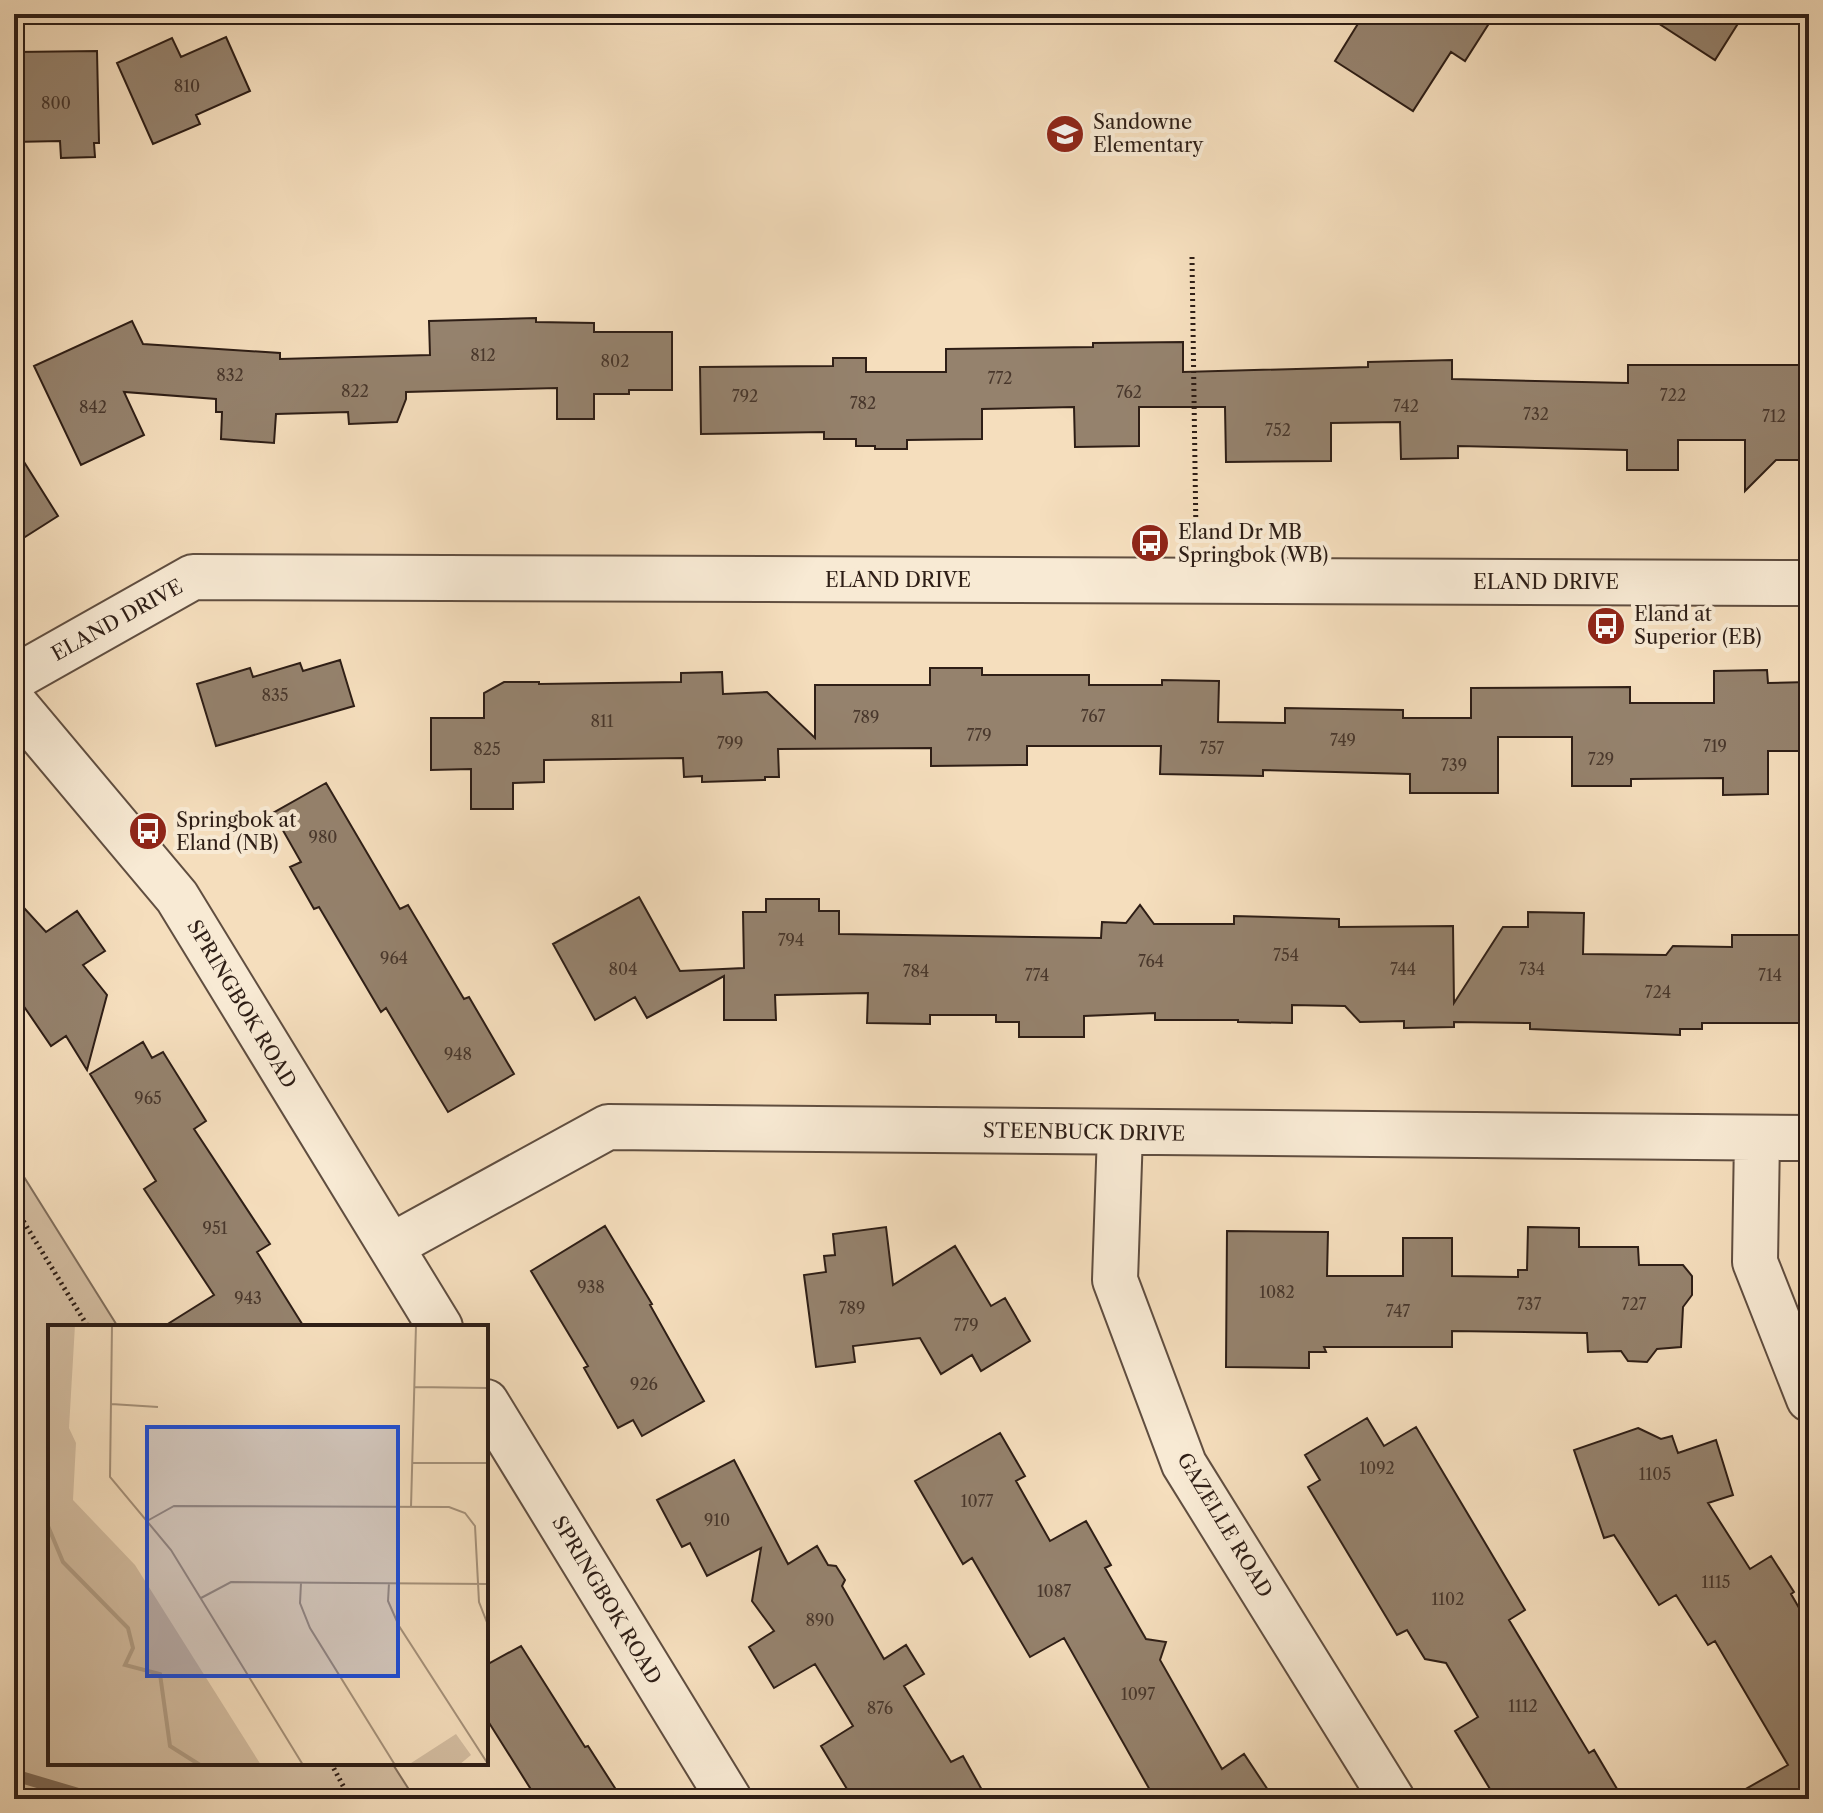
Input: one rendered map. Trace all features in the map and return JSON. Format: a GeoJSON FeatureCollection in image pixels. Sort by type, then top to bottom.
{"type":"FeatureCollection","features":[{"type":"Feature","properties":{"kind":"street","name":"ELAND DRIVE"},"geometry":{"type":"LineString","coordinates":[[14,678],[193,577],[1809,583]]}},
{"type":"Feature","properties":{"kind":"street","name":"SPRINGBOK ROAD"},"geometry":{"type":"LineString","coordinates":[[14,703],[177,897],[439,1325]]}},
{"type":"Feature","properties":{"kind":"street","name":"STEENBUCK DRIVE"},"geometry":{"type":"LineString","coordinates":[[391,1246],[608,1127],[1809,1138]]}},
{"type":"Feature","properties":{"kind":"street","name":"GAZELLE ROAD"},"geometry":{"type":"LineString","coordinates":[[1120,1133],[1115,1280],[1184,1464],[1392,1799]]}},
{"type":"Feature","properties":{"kind":"street"},"geometry":{"type":"LineString","coordinates":[[1757,1138],[1755,1262],[1809,1399]]}},
{"type":"Feature","properties":{"kind":"street","name":"SPRINGBOK ROAD"},"geometry":{"type":"LineString","coordinates":[[488,1405],[729,1799]]}},
{"type":"Feature","properties":{"kind":"path"},"geometry":{"type":"LineString","coordinates":[[1192,257],[1197,581]]}},
{"type":"Feature","properties":{"kind":"path"},"geometry":{"type":"LineString","coordinates":[[14,1206],[87,1325]]}},
{"type":"Feature","properties":{"kind":"path"},"geometry":{"type":"LineString","coordinates":[[332,1765],[350,1799]]}},
{"type":"Feature","properties":{"kind":"shaded area"},"geometry":{"type":"Polygon","coordinates":[[[14,1161],[117,1325],[48,1325],[48,1765],[393,1765],[415,1799],[14,1799],[14,1161]]]}},
{"type":"Feature","properties":{"kind":"building"},"geometry":{"type":"Polygon","coordinates":[[[1364,14],[1495,14],[1465,61],[1451,52],[1413,111],[1335,61],[1364,14]]]}},
{"type":"Feature","properties":{"kind":"building"},"geometry":{"type":"Polygon","coordinates":[[[1644,14],[1744,14],[1715,60],[1644,14]]]}},
{"type":"Feature","properties":{"kind":"building"},"geometry":{"type":"Polygon","coordinates":[[[226,37],[250,91],[196,115],[200,124],[153,144],[117,63],[172,38],[181,57],[226,37]]]}},
{"type":"Feature","properties":{"kind":"building"},"geometry":{"type":"Polygon","coordinates":[[[97,51],[99,143],[94,143],[95,157],[61,158],[60,141],[14,142],[14,64],[17,64],[17,52],[97,51]]]}},
{"type":"Feature","properties":{"kind":"building"},"geometry":{"type":"Polygon","coordinates":[[[536,318],[536,322],[594,323],[594,332],[672,332],[672,390],[594,394],[594,419],[557,419],[557,388],[406,392],[397,422],[349,424],[348,412],[276,414],[274,443],[221,439],[222,412],[216,412],[216,399],[124,392],[144,435],[81,465],[34,366],[132,321],[143,344],[280,353],[280,359],[430,355],[429,321],[536,318]]]}},
{"type":"Feature","properties":{"kind":"building"},"geometry":{"type":"Polygon","coordinates":[[[1183,342],[1183,372],[1368,367],[1368,362],[1452,360],[1452,379],[1628,383],[1628,365],[1809,365],[1809,460],[1776,460],[1745,491],[1745,440],[1678,440],[1678,470],[1627,470],[1627,450],[1458,446],[1458,458],[1401,459],[1400,422],[1331,423],[1331,461],[1226,462],[1225,407],[1139,407],[1139,446],[1075,447],[1074,407],[982,409],[982,439],[907,440],[907,449],[856,446],[856,439],[824,439],[824,432],[701,434],[700,367],[833,366],[833,358],[866,358],[866,372],[946,372],[946,349],[1183,342]]]}},
{"type":"Feature","properties":{"kind":"building"},"geometry":{"type":"Polygon","coordinates":[[[14,446],[58,516],[14,544],[14,446]]]}},
{"type":"Feature","properties":{"kind":"building"},"geometry":{"type":"Polygon","coordinates":[[[340,660],[354,706],[216,746],[197,684],[250,668],[253,677],[300,663],[303,671],[340,660]]]}},
{"type":"Feature","properties":{"kind":"building"},"geometry":{"type":"Polygon","coordinates":[[[930,668],[982,668],[982,675],[1089,675],[1089,685],[1162,685],[1162,680],[1219,681],[1218,722],[1285,723],[1285,708],[1403,710],[1403,718],[1471,718],[1471,688],[1630,687],[1630,703],[1714,703],[1714,671],[1767,670],[1768,683],[1809,682],[1809,751],[1768,751],[1768,794],[1723,795],[1723,778],[1631,779],[1631,786],[1572,786],[1572,737],[1498,737],[1498,793],[1410,793],[1410,774],[1263,770],[1263,776],[1160,774],[1161,746],[1027,746],[1027,765],[931,766],[931,748],[778,749],[779,777],[702,782],[702,776],[684,777],[683,758],[544,760],[544,782],[513,783],[513,809],[471,809],[471,769],[431,770],[431,718],[484,718],[484,693],[504,682],[681,682],[681,673],[722,672],[723,694],[767,692],[815,738],[815,685],[930,685],[930,668]]]}},
{"type":"Feature","properties":{"kind":"building"},"geometry":{"type":"Polygon","coordinates":[[[326,783],[400,909],[408,905],[464,999],[469,997],[514,1074],[448,1112],[386,1008],[381,1012],[319,907],[314,909],[290,867],[301,862],[273,813],[326,783]]]}},
{"type":"Feature","properties":{"kind":"building"},"geometry":{"type":"Polygon","coordinates":[[[14,897],[46,932],[77,911],[105,951],[83,965],[107,995],[87,1070],[66,1036],[51,1046],[14,992],[14,897]]]}},
{"type":"Feature","properties":{"kind":"building"},"geometry":{"type":"Polygon","coordinates":[[[639,897],[680,971],[744,968],[743,912],[766,912],[766,899],[819,899],[819,911],[839,911],[839,934],[1101,938],[1102,922],[1126,923],[1140,905],[1154,924],[1234,924],[1234,916],[1339,919],[1339,927],[1453,926],[1454,1003],[1503,927],[1528,927],[1528,912],[1584,913],[1583,954],[1666,955],[1673,946],[1732,947],[1732,935],[1809,935],[1809,1023],[1702,1023],[1702,1029],[1680,1029],[1680,1035],[1530,1029],[1530,1023],[1454,1022],[1454,1027],[1404,1028],[1404,1021],[1360,1022],[1345,1006],[1292,1005],[1292,1023],[1155,1020],[1155,1013],[1084,1016],[1084,1037],[1019,1037],[1019,1022],[996,1022],[996,1015],[930,1015],[930,1024],[867,1023],[868,993],[775,995],[776,1020],[724,1020],[724,976],[647,1018],[635,997],[595,1020],[553,944],[639,897]]]}},
{"type":"Feature","properties":{"kind":"building"},"geometry":{"type":"Polygon","coordinates":[[[143,1042],[152,1058],[163,1052],[206,1121],[194,1129],[270,1244],[257,1252],[303,1325],[166,1325],[214,1295],[144,1189],[156,1181],[90,1074],[143,1042]]]}},
{"type":"Feature","properties":{"kind":"building"},"geometry":{"type":"Polygon","coordinates":[[[605,1226],[652,1304],[704,1401],[642,1436],[633,1420],[618,1428],[584,1368],[588,1366],[531,1271],[605,1226]]]}},
{"type":"Feature","properties":{"kind":"building"},"geometry":{"type":"Polygon","coordinates":[[[886,1227],[893,1285],[955,1246],[991,1306],[1005,1298],[1030,1341],[981,1371],[972,1355],[941,1374],[920,1338],[853,1346],[855,1362],[816,1367],[804,1275],[826,1272],[824,1256],[835,1255],[833,1234],[886,1227]]]}},
{"type":"Feature","properties":{"kind":"building"},"geometry":{"type":"Polygon","coordinates":[[[1528,1227],[1579,1228],[1579,1247],[1638,1247],[1639,1265],[1683,1265],[1692,1276],[1692,1295],[1683,1307],[1681,1347],[1657,1349],[1647,1362],[1628,1361],[1621,1351],[1588,1352],[1587,1333],[1452,1331],[1452,1347],[1324,1347],[1326,1352],[1309,1352],[1309,1368],[1226,1367],[1227,1231],[1328,1232],[1327,1276],[1403,1276],[1403,1238],[1452,1238],[1452,1276],[1518,1277],[1518,1270],[1527,1270],[1528,1227]]]}},
{"type":"Feature","properties":{"kind":"building"},"geometry":{"type":"Polygon","coordinates":[[[1367,1418],[1384,1446],[1416,1427],[1525,1610],[1509,1620],[1589,1753],[1594,1750],[1623,1799],[1496,1799],[1455,1731],[1478,1717],[1446,1663],[1425,1659],[1407,1630],[1397,1635],[1308,1487],[1320,1480],[1305,1455],[1367,1418]]]}},
{"type":"Feature","properties":{"kind":"building"},"geometry":{"type":"Polygon","coordinates":[[[1638,1428],[1661,1439],[1672,1436],[1678,1453],[1716,1440],[1733,1495],[1708,1503],[1750,1569],[1771,1556],[1794,1592],[1791,1594],[1809,1625],[1809,1799],[1728,1799],[1788,1765],[1715,1641],[1708,1645],[1676,1595],[1659,1605],[1614,1535],[1604,1538],[1574,1450],[1638,1428]]]}},
{"type":"Feature","properties":{"kind":"building"},"geometry":{"type":"Polygon","coordinates":[[[1000,1433],[1025,1476],[1016,1481],[1050,1541],[1086,1521],[1111,1565],[1105,1568],[1146,1639],[1166,1642],[1160,1660],[1222,1769],[1244,1754],[1274,1799],[1155,1799],[1064,1638],[1030,1657],[972,1558],[963,1564],[915,1481],[1000,1433]]]}},
{"type":"Feature","properties":{"kind":"building"},"geometry":{"type":"Polygon","coordinates":[[[734,1460],[788,1564],[817,1546],[828,1565],[836,1566],[845,1580],[842,1586],[884,1659],[906,1645],[924,1674],[904,1686],[951,1762],[963,1756],[987,1799],[853,1799],[821,1746],[853,1726],[815,1664],[774,1688],[749,1647],[774,1631],[752,1601],[761,1548],[707,1576],[690,1543],[682,1547],[657,1500],[734,1460]]]}},
{"type":"Feature","properties":{"kind":"building"},"geometry":{"type":"Polygon","coordinates":[[[521,1646],[622,1799],[537,1799],[488,1721],[488,1664],[521,1646]]]}},
{"type":"Feature","properties":{"kind":"waterway"},"geometry":{"type":"LineString","coordinates":[[14,1775],[95,1799]]}},
{"type":"Feature","properties":{"kind":"place","name":"Sandowne Elementary"},"geometry":{"type":"Point","coordinates":[1065,134]}},
{"type":"Feature","properties":{"kind":"place","name":"Eland Dr MB Springbok (WB)"},"geometry":{"type":"Point","coordinates":[1150,543]}},
{"type":"Feature","properties":{"kind":"place","name":"Eland at Superior (EB)"},"geometry":{"type":"Point","coordinates":[1606,626]}},
{"type":"Feature","properties":{"kind":"place","name":"Springbok at Eland (NB)"},"geometry":{"type":"Point","coordinates":[148,831]}}]}
